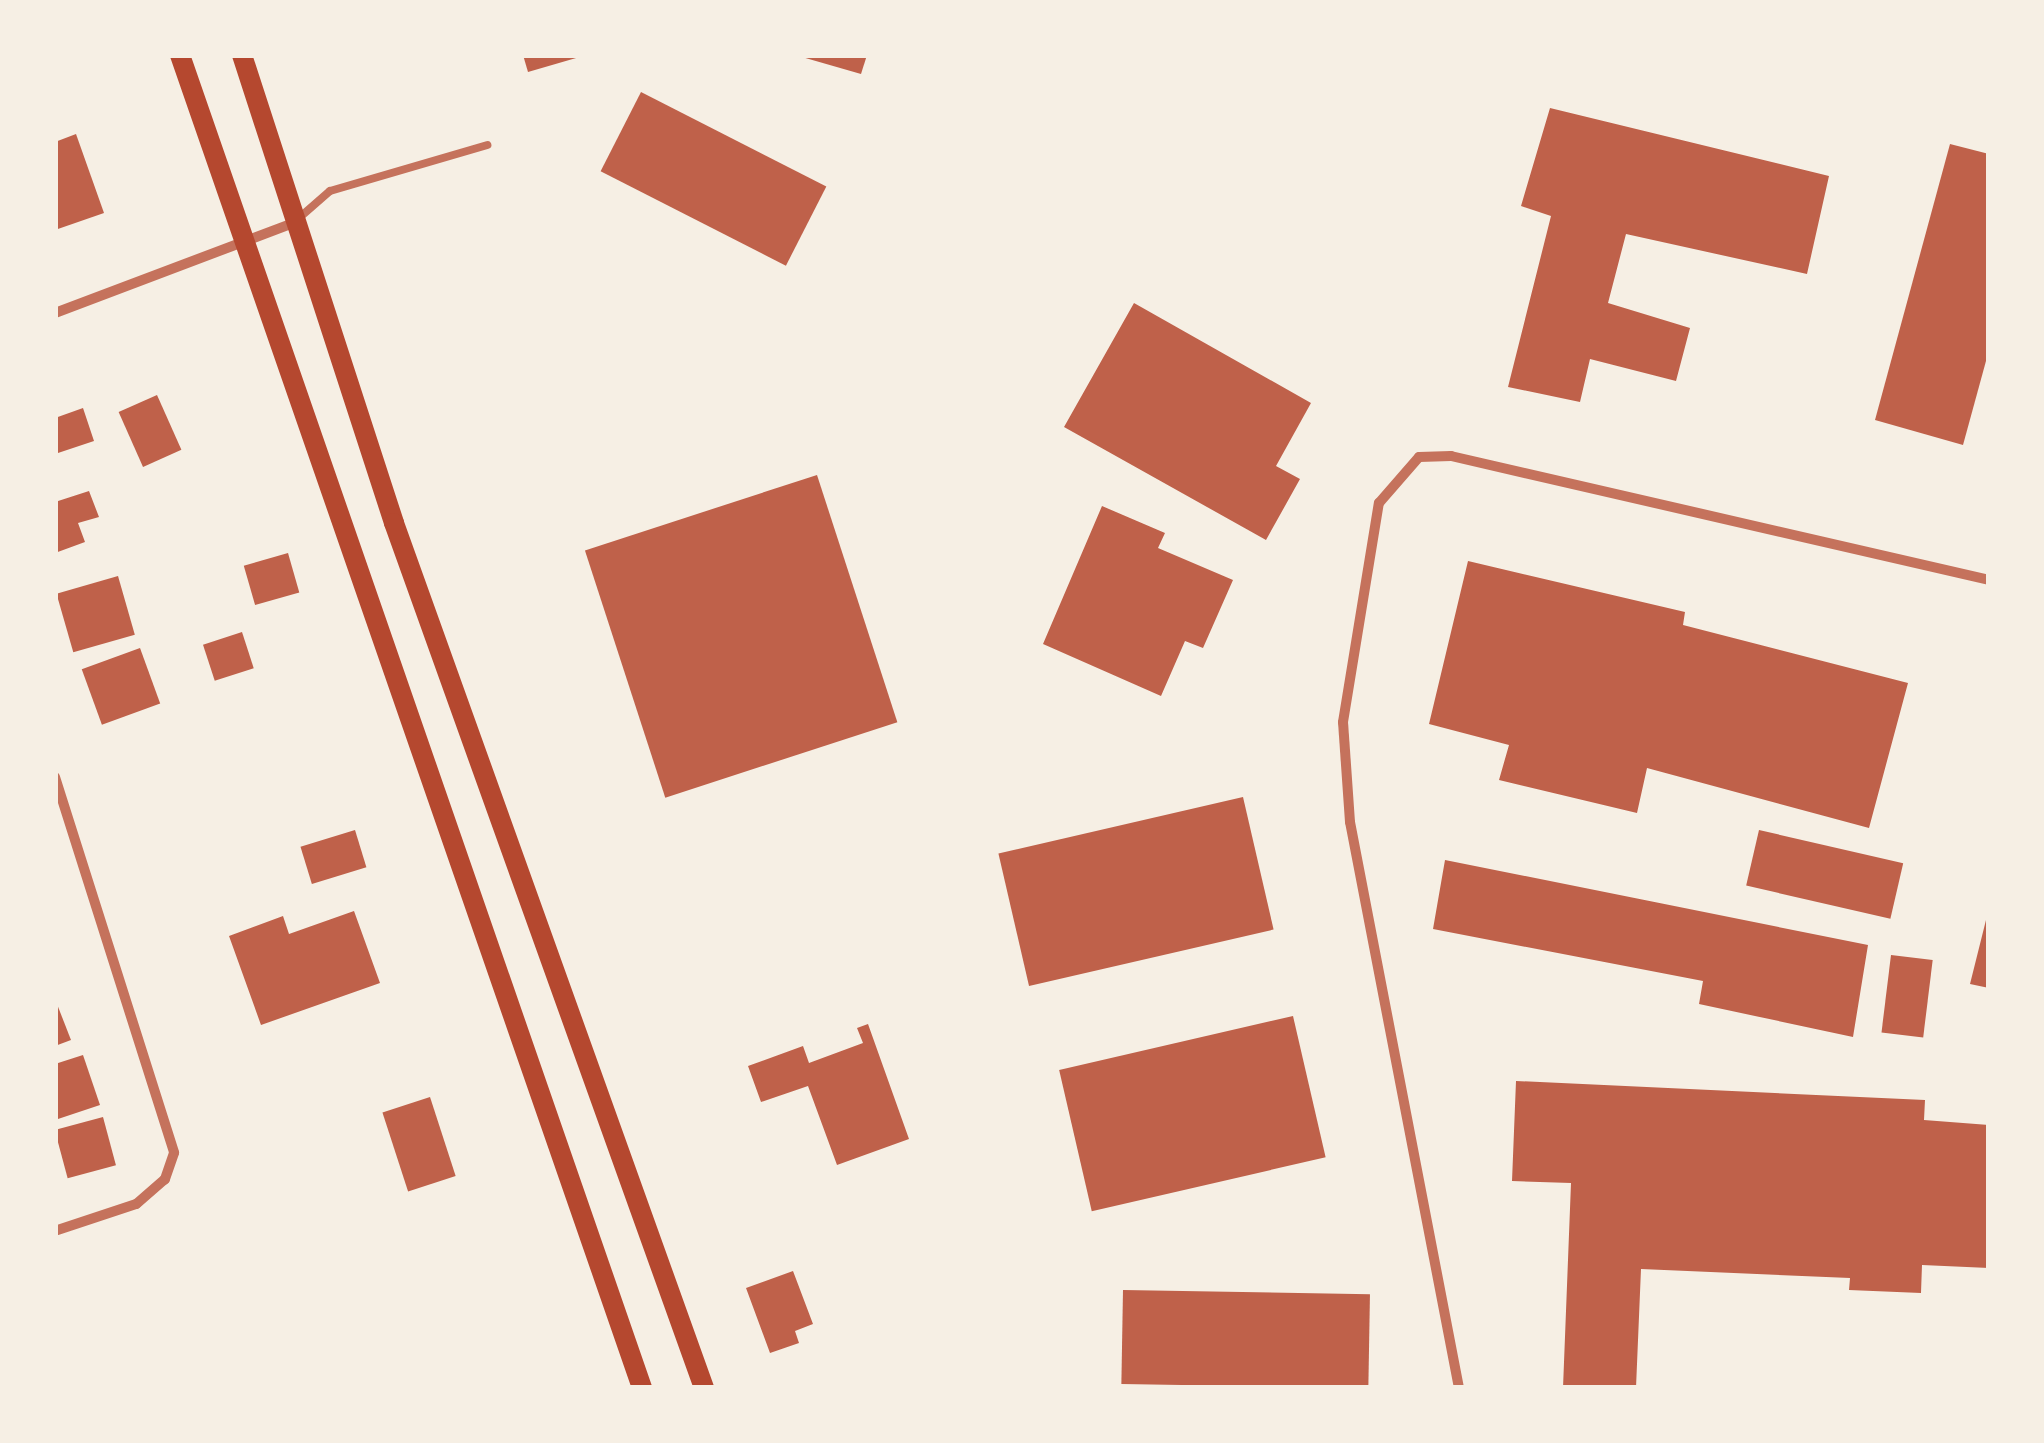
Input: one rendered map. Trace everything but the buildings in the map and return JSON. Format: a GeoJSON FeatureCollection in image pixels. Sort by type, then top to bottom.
{"type":"FeatureCollection","features":[{"type":"Feature","properties":{"kind":"main road"},"geometry":{"type":"LineString","coordinates":[[180,55],[642,1388]]}},
{"type":"Feature","properties":{"kind":"main road"},"geometry":{"type":"LineString","coordinates":[[242,55],[394,523],[704,1388]]}},
{"type":"Feature","properties":{"kind":"street"},"geometry":{"type":"LineString","coordinates":[[55,313],[296,222]]}},
{"type":"Feature","properties":{"kind":"street"},"geometry":{"type":"LineString","coordinates":[[1458,1388],[1350,822],[1343,722],[1379,503],[1419,458],[1452,456],[1989,580]]}},
{"type":"Feature","properties":{"kind":"street"},"geometry":{"type":"LineString","coordinates":[[55,777],[174,1153],[165,1180],[136,1204],[55,1231]]}},
{"type":"Feature","properties":{"kind":"lane"},"geometry":{"type":"LineString","coordinates":[[296,222],[330,191],[486,145]]}}]}
